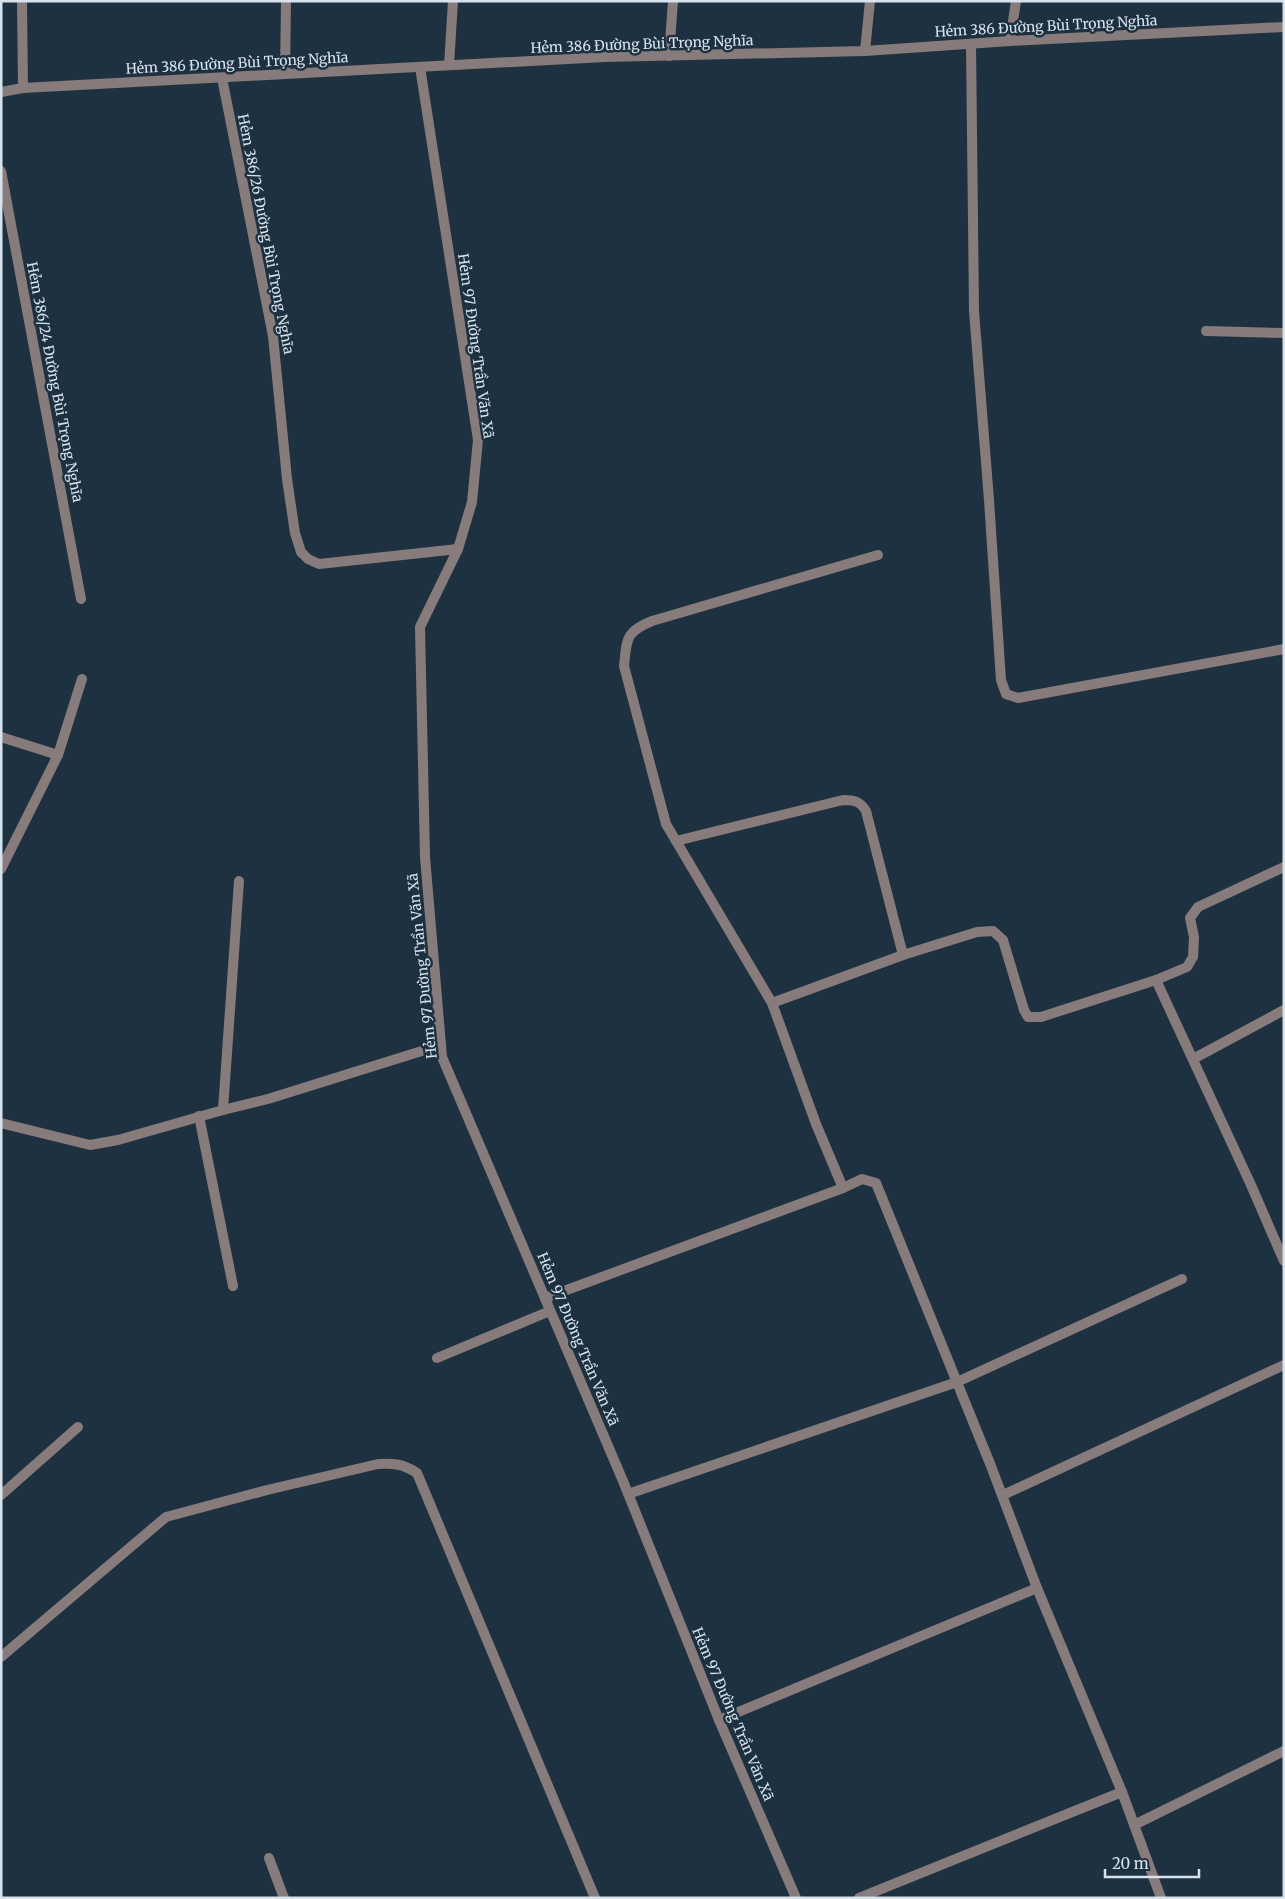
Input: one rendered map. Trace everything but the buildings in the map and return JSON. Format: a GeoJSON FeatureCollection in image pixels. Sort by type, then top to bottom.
{"type":"FeatureCollection","features":[{"type":"Feature","properties":{"kind":"street"},"geometry":{"type":"LineString","coordinates":[[22,1],[23,88]]}},
{"type":"Feature","properties":{"kind":"street"},"geometry":{"type":"LineString","coordinates":[[284,74],[286,1]]}},
{"type":"Feature","properties":{"kind":"street"},"geometry":{"type":"LineString","coordinates":[[449,65],[453,1]]}},
{"type":"Feature","properties":{"kind":"street"},"geometry":{"type":"LineString","coordinates":[[669,56],[673,1]]}},
{"type":"Feature","properties":{"kind":"street"},"geometry":{"type":"LineString","coordinates":[[865,51],[870,1]]}},
{"type":"Feature","properties":{"kind":"street"},"geometry":{"type":"LineString","coordinates":[[1010,41],[1016,1]]}},
{"type":"Feature","properties":{"kind":"street","name":"Hẻm 386 Đường Bùi Trọng Nghĩa"},"geometry":{"type":"LineString","coordinates":[[1,92],[23,88],[449,65],[669,56],[865,51],[1010,41],[1284,27]]}},
{"type":"Feature","properties":{"kind":"street"},"geometry":{"type":"LineString","coordinates":[[971,44],[974,311],[989,500],[1000,680],[1006,694],[1018,698],[1284,649]]}},
{"type":"Feature","properties":{"kind":"street","name":"Hẻm 97 Đường Trần Văn Xã"},"geometry":{"type":"LineString","coordinates":[[420,67],[478,440],[472,502],[458,549],[420,627],[425,857],[442,1057],[628,1494],[719,1720],[794,1897]]}},
{"type":"Feature","properties":{"kind":"street","name":"Hẻm 386/26 Đường Bùi Trọng Nghĩa"},"geometry":{"type":"LineString","coordinates":[[222,78],[273,336],[287,479],[295,532],[301,552],[308,559],[319,564],[458,549]]}},
{"type":"Feature","properties":{"kind":"street","name":"Hẻm 386/24 Đường Bùi Trọng Nghĩa"},"geometry":{"type":"LineString","coordinates":[[1,171],[81,599]]}},
{"type":"Feature","properties":{"kind":"street"},"geometry":{"type":"LineString","coordinates":[[1206,331],[1284,333]]}},
{"type":"Feature","properties":{"kind":"street"},"geometry":{"type":"LineString","coordinates":[[843,1188],[816,1124],[772,1002],[666,824],[624,666],[627,640],[637,627],[652,620],[878,555]]}},
{"type":"Feature","properties":{"kind":"street"},"geometry":{"type":"LineString","coordinates":[[1,870],[58,755],[82,679]]}},
{"type":"Feature","properties":{"kind":"street"},"geometry":{"type":"LineString","coordinates":[[1,737],[58,755]]}},
{"type":"Feature","properties":{"kind":"street"},"geometry":{"type":"LineString","coordinates":[[676,840],[842,800],[853,800],[861,803],[866,811],[903,955]]}},
{"type":"Feature","properties":{"kind":"street"},"geometry":{"type":"LineString","coordinates":[[772,1002],[903,955],[977,932],[993,931],[1003,940],[1024,1010],[1028,1016],[1041,1016],[1156,980],[1187,967],[1193,958],[1194,937],[1190,918],[1198,907],[1284,867]]}},
{"type":"Feature","properties":{"kind":"street"},"geometry":{"type":"LineString","coordinates":[[223,1110],[239,881]]}},
{"type":"Feature","properties":{"kind":"street"},"geometry":{"type":"LineString","coordinates":[[1156,980],[1284,1261]]}},
{"type":"Feature","properties":{"kind":"street"},"geometry":{"type":"LineString","coordinates":[[1193,1060],[1284,1010]]}},
{"type":"Feature","properties":{"kind":"street"},"geometry":{"type":"LineString","coordinates":[[1,1123],[90,1145],[118,1140],[199,1116],[277,1096],[441,1046]]}},
{"type":"Feature","properties":{"kind":"street"},"geometry":{"type":"LineString","coordinates":[[199,1116],[233,1286]]}},
{"type":"Feature","properties":{"kind":"street"},"geometry":{"type":"LineString","coordinates":[[545,1298],[843,1188],[862,1179],[876,1183],[1003,1495],[1037,1588],[1122,1792],[1161,1898]]}},
{"type":"Feature","properties":{"kind":"street"},"geometry":{"type":"LineString","coordinates":[[628,1494],[957,1382],[1182,1280]]}},
{"type":"Feature","properties":{"kind":"street"},"geometry":{"type":"LineString","coordinates":[[437,1358],[550,1311]]}},
{"type":"Feature","properties":{"kind":"street"},"geometry":{"type":"LineString","coordinates":[[1003,1495],[1284,1365]]}},
{"type":"Feature","properties":{"kind":"street"},"geometry":{"type":"LineString","coordinates":[[1,1495],[78,1428]]}},
{"type":"Feature","properties":{"kind":"street"},"geometry":{"type":"LineString","coordinates":[[1,1657],[166,1516],[378,1464],[392,1463],[405,1465],[416,1473],[595,1898]]}},
{"type":"Feature","properties":{"kind":"street"},"geometry":{"type":"LineString","coordinates":[[719,1720],[1037,1588]]}},
{"type":"Feature","properties":{"kind":"street"},"geometry":{"type":"LineString","coordinates":[[1134,1825],[1284,1751]]}},
{"type":"Feature","properties":{"kind":"street"},"geometry":{"type":"LineString","coordinates":[[859,1898],[1122,1792]]}},
{"type":"Feature","properties":{"kind":"street"},"geometry":{"type":"LineString","coordinates":[[269,1858],[284,1898]]}}]}
